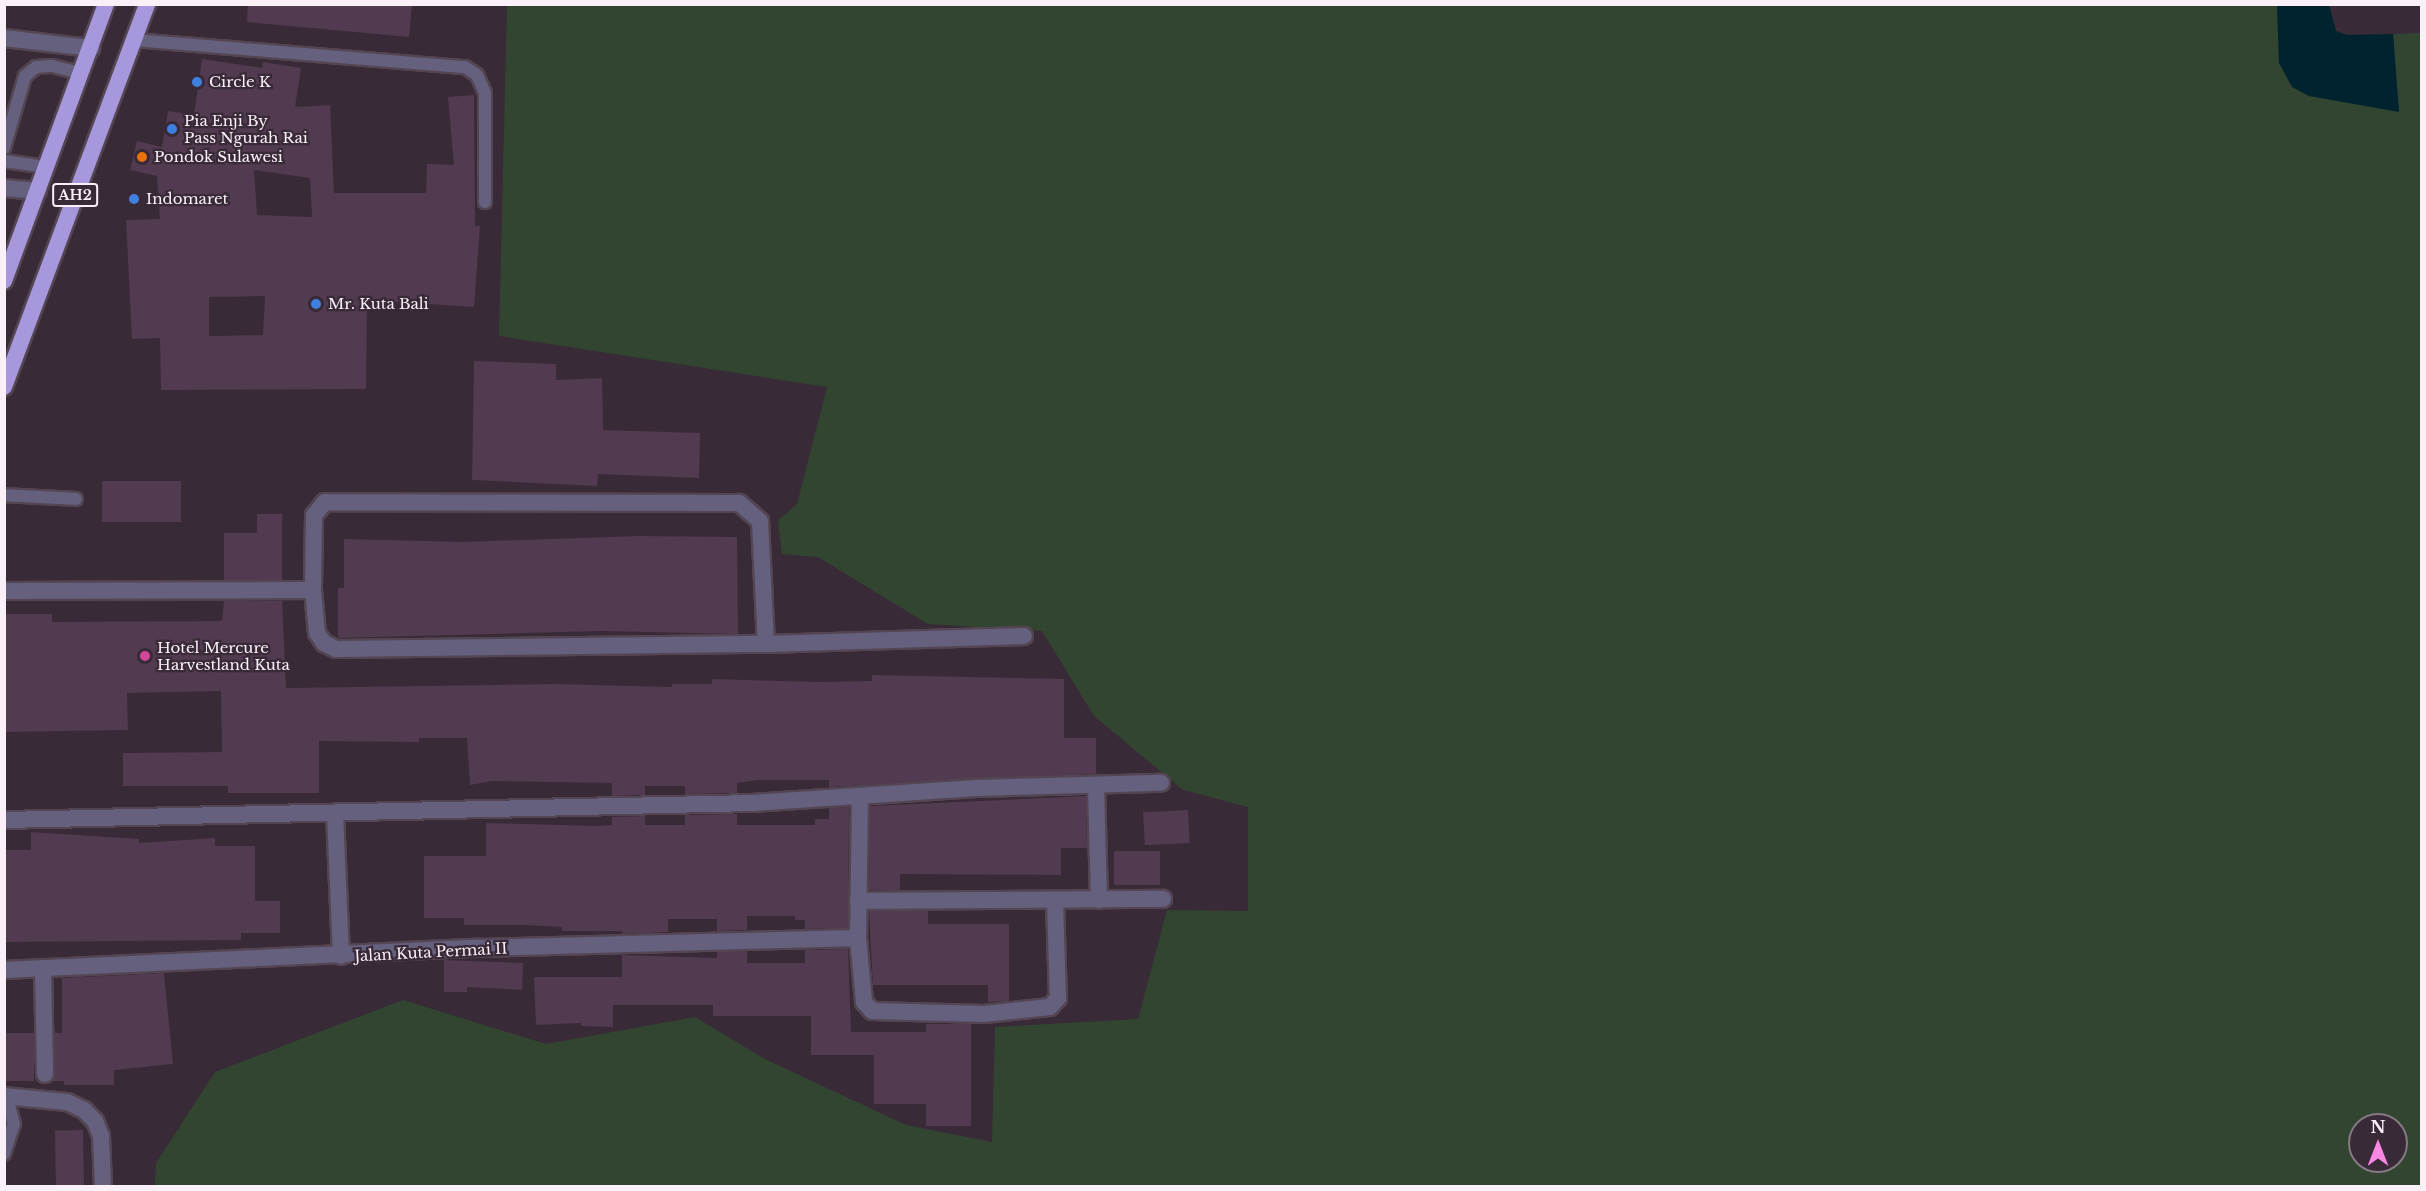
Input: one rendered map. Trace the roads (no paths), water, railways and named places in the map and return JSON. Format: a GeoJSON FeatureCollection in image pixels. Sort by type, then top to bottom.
{"type":"FeatureCollection","features":[{"type":"Feature","properties":{"kind":"highway","name":"AH2"},"geometry":{"type":"LineString","coordinates":[[4,281],[11,244],[38,191],[106,4]]}},
{"type":"Feature","properties":{"kind":"highway","name":"AH2"},"geometry":{"type":"LineString","coordinates":[[4,387],[147,4]]}},
{"type":"Feature","properties":{"kind":"street"},"geometry":{"type":"LineString","coordinates":[[4,38],[91,48]]}},
{"type":"Feature","properties":{"kind":"street"},"geometry":{"type":"LineString","coordinates":[[4,188],[38,191]]}},
{"type":"Feature","properties":{"kind":"street"},"geometry":{"type":"LineString","coordinates":[[766,644],[759,521],[739,503],[325,502],[314,515],[313,590],[317,633],[324,643],[336,649],[766,644],[1024,636]]}},
{"type":"Feature","properties":{"kind":"street"},"geometry":{"type":"LineString","coordinates":[[4,591],[313,590]]}},
{"type":"Feature","properties":{"kind":"street"},"geometry":{"type":"LineString","coordinates":[[4,820],[752,803],[977,788],[1161,783]]}},
{"type":"Feature","properties":{"kind":"street"},"geometry":{"type":"LineString","coordinates":[[1096,786],[1099,900]]}},
{"type":"Feature","properties":{"kind":"street"},"geometry":{"type":"LineString","coordinates":[[860,796],[858,938],[864,1002],[872,1011],[984,1014],[1040,1010],[1058,998],[1055,901]]}},
{"type":"Feature","properties":{"kind":"street"},"geometry":{"type":"LineString","coordinates":[[335,813],[341,956]]}},
{"type":"Feature","properties":{"kind":"street"},"geometry":{"type":"LineString","coordinates":[[858,901],[1163,899]]}},
{"type":"Feature","properties":{"kind":"street","name":"Jalan Kuta Permai II"},"geometry":{"type":"LineString","coordinates":[[4,970],[858,938]]}},
{"type":"Feature","properties":{"kind":"street"},"geometry":{"type":"LineString","coordinates":[[43,968],[45,1074]]}},
{"type":"Feature","properties":{"kind":"street"},"geometry":{"type":"LineString","coordinates":[[5,1096],[67,1102],[84,1110],[95,1121],[100,1136],[103,1186]]}},
{"type":"Feature","properties":{"kind":"lane"},"geometry":{"type":"LineString","coordinates":[[134,40],[465,67],[477,75],[485,93],[485,202]]}},
{"type":"Feature","properties":{"kind":"lane"},"geometry":{"type":"LineString","coordinates":[[4,148],[24,76],[36,67],[52,66],[81,73]]}},
{"type":"Feature","properties":{"kind":"lane"},"geometry":{"type":"LineString","coordinates":[[4,161],[46,167]]}},
{"type":"Feature","properties":{"kind":"lane"},"geometry":{"type":"LineString","coordinates":[[4,495],[76,499]]}},
{"type":"Feature","properties":{"kind":"lane"},"geometry":{"type":"LineString","coordinates":[[4,1154],[14,1124],[5,1096]]}},
{"type":"Feature","properties":{"kind":"water"},"geometry":{"type":"Polygon","coordinates":[[[2277,5],[2329,5],[2336,31],[2347,35],[2393,34],[2399,112],[2309,96],[2292,87],[2279,63],[2277,5]]]}},
{"type":"Feature","properties":{"kind":"place","name":"Circle K"},"geometry":{"type":"Point","coordinates":[197,82]}},
{"type":"Feature","properties":{"kind":"place","name":"Pia Enji By Pass Ngurah Rai"},"geometry":{"type":"Point","coordinates":[172,129]}},
{"type":"Feature","properties":{"kind":"place","name":"Pondok Sulawesi"},"geometry":{"type":"Point","coordinates":[142,157]}},
{"type":"Feature","properties":{"kind":"place","name":"Indomaret"},"geometry":{"type":"Point","coordinates":[134,199]}},
{"type":"Feature","properties":{"kind":"place","name":"Mr. Kuta Bali"},"geometry":{"type":"Point","coordinates":[316,304]}},
{"type":"Feature","properties":{"kind":"place","name":"Hotel Mercure Harvestland Kuta"},"geometry":{"type":"Point","coordinates":[145,656]}}]}
